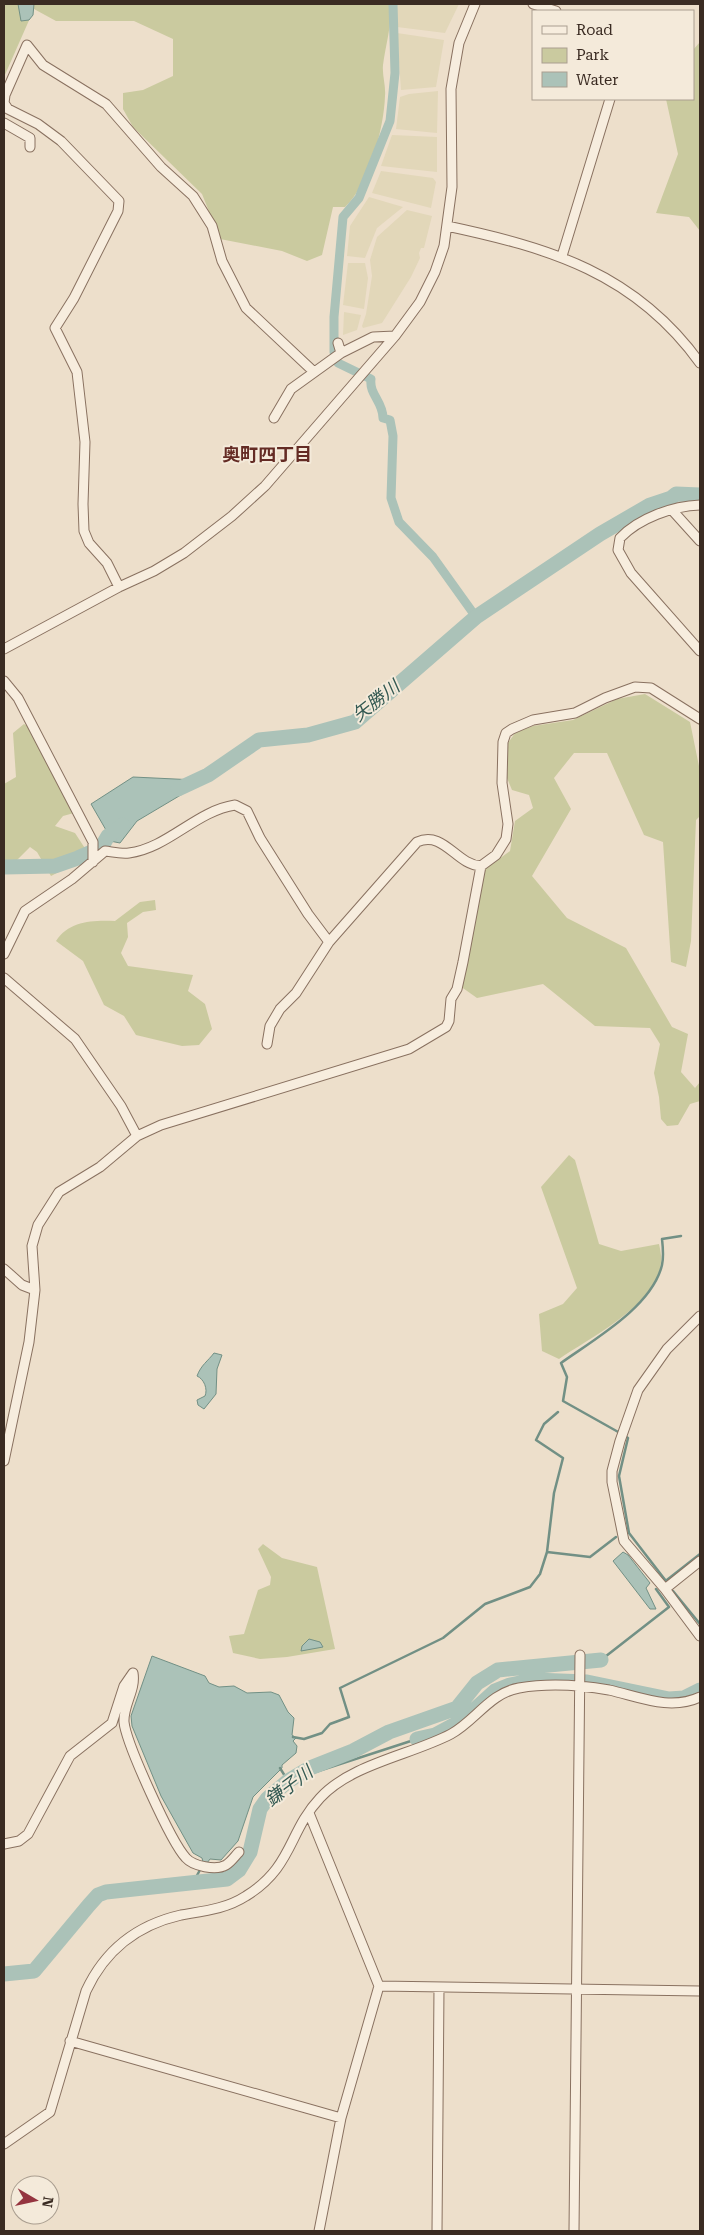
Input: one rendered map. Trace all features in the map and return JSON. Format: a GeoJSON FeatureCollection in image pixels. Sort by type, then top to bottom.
{"type":"FeatureCollection","features":[{"type":"Feature","properties":{"kind":"street"},"geometry":{"type":"LineString","coordinates":[[4,649],[119,587],[154,571],[184,553],[232,516],[265,486],[395,336],[420,302],[435,272],[444,246],[452,187],[451,89],[459,43],[475,4]]}},
{"type":"Feature","properties":{"kind":"street"},"geometry":{"type":"LineString","coordinates":[[533,4],[553,10]]}},
{"type":"Feature","properties":{"kind":"street"},"geometry":{"type":"LineString","coordinates":[[119,587],[107,563],[89,542],[84,531],[82,504],[85,442],[77,372],[55,328],[74,298],[118,211],[119,201],[61,140],[38,124],[8,109],[4,103],[5,95],[27,45],[43,65],[106,104],[161,167],[192,196],[212,226],[222,261],[246,308],[313,371]]}},
{"type":"Feature","properties":{"kind":"street"},"geometry":{"type":"LineString","coordinates":[[562,256],[610,100]]}},
{"type":"Feature","properties":{"kind":"street"},"geometry":{"type":"LineString","coordinates":[[4,123],[30,138],[30,147]]}},
{"type":"Feature","properties":{"kind":"street"},"geometry":{"type":"LineString","coordinates":[[447,226],[498,237],[562,256],[601,274],[627,291],[696,349],[700,362]]}},
{"type":"Feature","properties":{"kind":"street"},"geometry":{"type":"LineString","coordinates":[[274,418],[291,389],[313,371],[341,353],[373,337],[395,336]]}},
{"type":"Feature","properties":{"kind":"street"},"geometry":{"type":"LineString","coordinates":[[338,342],[341,353]]}},
{"type":"Feature","properties":{"kind":"street"},"geometry":{"type":"LineString","coordinates":[[700,505],[682,506],[624,533],[620,538],[618,550],[631,573],[700,651]]}},
{"type":"Feature","properties":{"kind":"street"},"geometry":{"type":"LineString","coordinates":[[672,510],[700,541]]}},
{"type":"Feature","properties":{"kind":"street"},"geometry":{"type":"LineString","coordinates":[[4,681],[18,698],[93,842],[93,862]]}},
{"type":"Feature","properties":{"kind":"street"},"geometry":{"type":"LineString","coordinates":[[267,1044],[270,1026],[280,1009],[296,993],[328,942],[418,842],[424,839],[439,841],[460,859],[474,866],[481,866],[496,854],[506,839],[508,824],[502,783],[503,742],[506,733],[533,720],[575,714],[605,698],[635,686],[651,688],[700,719]]}},
{"type":"Feature","properties":{"kind":"street"},"geometry":{"type":"LineString","coordinates":[[4,954],[25,911],[93,862],[105,851],[127,854],[147,848],[186,824],[228,806],[241,806],[247,811],[260,838],[328,942]]}},
{"type":"Feature","properties":{"kind":"street"},"geometry":{"type":"LineString","coordinates":[[4,1461],[29,1342],[35,1290],[32,1246],[38,1225],[55,1198],[68,1185],[100,1168],[137,1136],[175,1120],[243,1102],[289,1085],[410,1049],[446,1028],[449,1021],[451,999],[457,989],[461,971],[481,866]]}},
{"type":"Feature","properties":{"kind":"street"},"geometry":{"type":"LineString","coordinates":[[4,978],[75,1039],[121,1106],[137,1136]]}},
{"type":"Feature","properties":{"kind":"street"},"geometry":{"type":"LineString","coordinates":[[4,1269],[22,1285],[35,1290]]}},
{"type":"Feature","properties":{"kind":"street"},"geometry":{"type":"LineString","coordinates":[[700,1316],[667,1349],[638,1390],[612,1472],[612,1482],[624,1541],[665,1589],[700,1636]]}},
{"type":"Feature","properties":{"kind":"street"},"geometry":{"type":"LineString","coordinates":[[665,1589],[700,1561]]}},
{"type":"Feature","properties":{"kind":"street"},"geometry":{"type":"LineString","coordinates":[[574,2231],[578,1686],[580,1655]]}},
{"type":"Feature","properties":{"kind":"street"},"geometry":{"type":"LineString","coordinates":[[4,1844],[19,1841],[28,1834],[70,1756],[112,1723],[124,1686],[133,1673],[134,1680],[126,1707],[124,1724],[154,1800],[182,1853],[191,1862],[220,1868],[226,1865],[239,1852]]}},
{"type":"Feature","properties":{"kind":"street"},"geometry":{"type":"LineString","coordinates":[[4,2144],[50,2112],[86,1991],[93,1975],[111,1952],[122,1941],[146,1926],[162,1920],[214,1910],[232,1904],[260,1886],[285,1859],[309,1813],[328,1790],[344,1779],[450,1734],[507,1691],[545,1685],[578,1686],[607,1690],[668,1704],[681,1704],[700,1697]]}},
{"type":"Feature","properties":{"kind":"street"},"geometry":{"type":"LineString","coordinates":[[309,1813],[379,1986],[342,2118],[320,2231]]}},
{"type":"Feature","properties":{"kind":"street"},"geometry":{"type":"LineString","coordinates":[[379,1986],[700,1991]]}},
{"type":"Feature","properties":{"kind":"street"},"geometry":{"type":"LineString","coordinates":[[437,2231],[438,1988]]}},
{"type":"Feature","properties":{"kind":"street"},"geometry":{"type":"LineString","coordinates":[[70,2041],[342,2118]]}},
{"type":"Feature","properties":{"kind":"shaded area"},"geometry":{"type":"Polygon","coordinates":[[[397,4],[459,4],[445,33],[397,27],[397,4]]]}},
{"type":"Feature","properties":{"kind":"shaded area"},"geometry":{"type":"Polygon","coordinates":[[[397,33],[444,40],[436,87],[401,90],[397,33]]]}},
{"type":"Feature","properties":{"kind":"shaded area"},"geometry":{"type":"Polygon","coordinates":[[[438,91],[437,133],[396,129],[400,97],[409,94],[438,91]]]}},
{"type":"Feature","properties":{"kind":"shaded area"},"geometry":{"type":"Polygon","coordinates":[[[392,135],[437,137],[437,172],[381,166],[392,135]]]}},
{"type":"Feature","properties":{"kind":"shaded area"},"geometry":{"type":"Polygon","coordinates":[[[381,171],[433,178],[436,182],[431,208],[372,193],[381,171]]]}},
{"type":"Feature","properties":{"kind":"shaded area"},"geometry":{"type":"Polygon","coordinates":[[[369,197],[403,207],[377,228],[365,258],[347,256],[350,226],[369,197]]]}},
{"type":"Feature","properties":{"kind":"shaded area"},"geometry":{"type":"Polygon","coordinates":[[[407,210],[432,216],[424,248],[421,248],[420,258],[411,277],[382,323],[363,328],[372,276],[370,260],[377,237],[407,210]]]}},
{"type":"Feature","properties":{"kind":"shaded area"},"geometry":{"type":"Polygon","coordinates":[[[348,263],[365,263],[368,278],[364,309],[343,305],[348,263]]]}},
{"type":"Feature","properties":{"kind":"shaded area"},"geometry":{"type":"Polygon","coordinates":[[[344,312],[361,315],[357,330],[343,335],[344,312]]]}},
{"type":"Feature","properties":{"kind":"green space"},"geometry":{"type":"Polygon","coordinates":[[[4,4],[390,4],[389,27],[383,65],[384,109],[374,155],[354,197],[345,207],[333,207],[322,255],[307,261],[282,251],[220,239],[202,194],[133,127],[123,109],[123,93],[143,90],[173,76],[173,39],[134,21],[56,21],[34,9],[4,77],[4,4]]]}},
{"type":"Feature","properties":{"kind":"green space"},"geometry":{"type":"Polygon","coordinates":[[[700,42],[700,231],[689,217],[656,213],[678,154],[666,100],[694,100],[694,49],[700,42]]]}},
{"type":"Feature","properties":{"kind":"green space"},"geometry":{"type":"Polygon","coordinates":[[[645,694],[690,722],[700,771],[700,816],[696,820],[691,941],[686,967],[671,962],[663,842],[644,835],[607,753],[574,753],[554,778],[571,809],[532,876],[567,918],[626,948],[672,1027],[688,1034],[681,1072],[695,1088],[700,1082],[700,1101],[690,1104],[678,1125],[667,1126],[661,1119],[654,1073],[660,1044],[650,1028],[595,1026],[543,984],[477,998],[460,986],[484,870],[510,851],[515,821],[533,808],[529,795],[512,790],[507,778],[508,743],[515,733],[533,726],[573,720],[617,699],[645,694]]]}},
{"type":"Feature","properties":{"kind":"green space"},"geometry":{"type":"Polygon","coordinates":[[[24,724],[29,727],[74,813],[63,816],[55,826],[75,833],[90,856],[51,876],[37,852],[30,847],[17,860],[4,861],[4,784],[16,777],[13,733],[24,724]]]}},
{"type":"Feature","properties":{"kind":"green space"},"geometry":{"type":"Polygon","coordinates":[[[155,900],[156,910],[143,912],[127,923],[128,937],[121,953],[128,966],[193,975],[188,991],[205,1004],[212,1029],[199,1045],[182,1046],[136,1035],[124,1016],[104,1005],[83,961],[56,941],[67,929],[74,926],[98,921],[115,921],[140,902],[155,900]]]}},
{"type":"Feature","properties":{"kind":"green space"},"geometry":{"type":"Polygon","coordinates":[[[569,1155],[575,1160],[599,1244],[621,1251],[659,1244],[661,1261],[656,1278],[647,1293],[635,1306],[604,1330],[559,1359],[542,1351],[539,1314],[563,1304],[577,1288],[541,1187],[569,1155]]]}},
{"type":"Feature","properties":{"kind":"green space"},"geometry":{"type":"Polygon","coordinates":[[[263,1544],[282,1558],[317,1567],[335,1649],[287,1657],[260,1659],[233,1653],[229,1636],[244,1634],[258,1590],[270,1585],[271,1577],[258,1549],[263,1544]]]}},
{"type":"Feature","properties":{"kind":"water"},"geometry":{"type":"Polygon","coordinates":[[[18,4],[34,4],[33,15],[29,20],[21,21],[18,4]]]}},
{"type":"Feature","properties":{"kind":"water"},"geometry":{"type":"Polygon","coordinates":[[[133,777],[196,780],[201,783],[137,821],[120,843],[110,841],[91,804],[133,777]]]}},
{"type":"Feature","properties":{"kind":"water"},"geometry":{"type":"Polygon","coordinates":[[[214,1353],[222,1355],[217,1369],[216,1394],[204,1409],[198,1405],[197,1400],[205,1396],[206,1387],[202,1379],[197,1376],[214,1353]]]}},
{"type":"Feature","properties":{"kind":"water"},"geometry":{"type":"Polygon","coordinates":[[[623,1552],[628,1555],[650,1583],[646,1588],[656,1609],[650,1609],[613,1561],[623,1552]]]}},
{"type":"Feature","properties":{"kind":"water"},"geometry":{"type":"Polygon","coordinates":[[[309,1639],[320,1642],[323,1647],[301,1651],[302,1646],[309,1639]]]}},
{"type":"Feature","properties":{"kind":"water"},"geometry":{"type":"Polygon","coordinates":[[[152,1656],[205,1676],[209,1683],[219,1687],[234,1686],[247,1693],[271,1692],[279,1695],[288,1712],[294,1718],[292,1735],[296,1738],[293,1741],[297,1746],[296,1753],[282,1765],[282,1768],[253,1797],[238,1841],[221,1860],[210,1859],[207,1863],[203,1862],[202,1858],[193,1853],[161,1796],[132,1726],[131,1716],[152,1656]]]}},
{"type":"Feature","properties":{"kind":"waterway"},"geometry":{"type":"LineString","coordinates":[[393,4],[395,73],[390,121],[359,198],[343,217],[334,317],[334,352],[338,363],[371,379],[372,389],[381,407],[383,418],[390,420],[393,436],[391,498],[399,522],[433,557],[476,617]]}},
{"type":"Feature","properties":{"kind":"waterway","name":"矢勝川"},"geometry":{"type":"LineString","coordinates":[[178,789],[208,775],[259,740],[308,735],[355,722],[476,617],[600,534],[650,505],[671,498],[676,494],[700,495]]}},
{"type":"Feature","properties":{"kind":"waterway","name":"矢勝川"},"geometry":{"type":"LineString","coordinates":[[4,867],[55,866],[78,858],[101,848],[108,836],[123,825]]}},
{"type":"Feature","properties":{"kind":"waterway"},"geometry":{"type":"LineString","coordinates":[[620,1433],[563,1401],[567,1377],[561,1363],[620,1321],[634,1308],[656,1280],[663,1262],[662,1239],[681,1236]]}},
{"type":"Feature","properties":{"kind":"waterway"},"geometry":{"type":"LineString","coordinates":[[547,1552],[554,1493],[563,1458],[536,1440],[544,1424],[558,1412]]}},
{"type":"Feature","properties":{"kind":"waterway"},"geometry":{"type":"LineString","coordinates":[[625,1436],[628,1438],[619,1476],[629,1533],[666,1581]]}},
{"type":"Feature","properties":{"kind":"waterway"},"geometry":{"type":"LineString","coordinates":[[293,1737],[304,1739],[322,1733],[330,1724],[349,1717],[340,1688],[443,1638],[485,1604],[530,1587],[540,1574],[547,1552],[590,1557],[616,1537]]}},
{"type":"Feature","properties":{"kind":"waterway"},"geometry":{"type":"LineString","coordinates":[[663,1583],[700,1554]]}},
{"type":"Feature","properties":{"kind":"waterway"},"geometry":{"type":"LineString","coordinates":[[601,1660],[669,1607],[656,1589]]}},
{"type":"Feature","properties":{"kind":"waterway"},"geometry":{"type":"LineString","coordinates":[[673,1591],[700,1624]]}},
{"type":"Feature","properties":{"kind":"waterway","name":"鎌子川"},"geometry":{"type":"LineString","coordinates":[[4,1974],[34,1971],[98,1895],[106,1892],[227,1879],[239,1870],[250,1852],[260,1809],[267,1799],[288,1781],[310,1768],[353,1751],[389,1732],[457,1708],[477,1683],[498,1670],[601,1660]]}},
{"type":"Feature","properties":{"kind":"waterway","name":"鎌子川"},"geometry":{"type":"LineString","coordinates":[[417,1739],[435,1735],[463,1720],[495,1691],[510,1685],[534,1680],[587,1682],[669,1699],[684,1698],[700,1690]]}},
{"type":"Feature","properties":{"kind":"waterway"},"geometry":{"type":"LineString","coordinates":[[280,1768],[288,1781],[417,1739]]}},
{"type":"Feature","properties":{"kind":"waterway"},"geometry":{"type":"LineString","coordinates":[[194,1881],[201,1868]]}},
{"type":"Feature","properties":{"kind":"district","name":"奥町四丁目"},"geometry":{"type":"Point","coordinates":[267,455]}}]}
